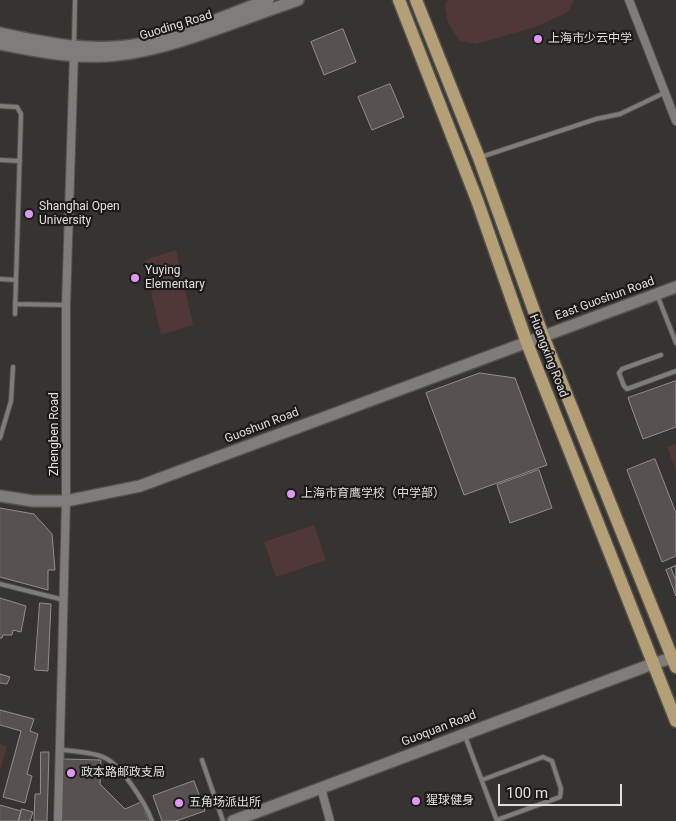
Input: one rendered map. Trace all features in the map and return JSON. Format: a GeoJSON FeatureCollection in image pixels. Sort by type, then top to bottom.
{"type":"FeatureCollection","features":[{"type":"Feature","properties":{"kind":"main road","name":"Huangxing Road"},"geometry":{"type":"LineString","coordinates":[[398,0],[477,200],[527,343],[676,721]]}},
{"type":"Feature","properties":{"kind":"main road","name":"Huangxing Road"},"geometry":{"type":"LineString","coordinates":[[416,0],[479,158],[543,336],[675,661]]}},
{"type":"Feature","properties":{"kind":"street","name":"Guoding Road"},"geometry":{"type":"LineString","coordinates":[[0,44],[47,54],[140,44],[268,0]]}},
{"type":"Feature","properties":{"kind":"street","name":"Guoding Road"},"geometry":{"type":"LineString","coordinates":[[0,33],[74,51],[134,53],[166,45],[298,0]]}},
{"type":"Feature","properties":{"kind":"street"},"geometry":{"type":"LineString","coordinates":[[628,0],[676,121]]}},
{"type":"Feature","properties":{"kind":"street","name":"Zhengben Road"},"geometry":{"type":"LineString","coordinates":[[58,821],[66,501],[66,305],[74,51]]}},
{"type":"Feature","properties":{"kind":"street","name":"East Guoshun Road"},"geometry":{"type":"LineString","coordinates":[[527,343],[676,287]]}},
{"type":"Feature","properties":{"kind":"street","name":"Guoshun Road"},"geometry":{"type":"LineString","coordinates":[[0,496],[33,501],[66,501],[140,486],[527,343]]}},
{"type":"Feature","properties":{"kind":"street","name":"Guoquan Road"},"geometry":{"type":"LineString","coordinates":[[233,821],[654,663],[675,661]]}},
{"type":"Feature","properties":{"kind":"street"},"geometry":{"type":"LineString","coordinates":[[321,788],[330,821]]}},
{"type":"Feature","properties":{"kind":"lane"},"geometry":{"type":"LineString","coordinates":[[74,51],[75,0]]}},
{"type":"Feature","properties":{"kind":"lane"},"geometry":{"type":"LineString","coordinates":[[479,158],[596,119],[620,114],[664,92]]}},
{"type":"Feature","properties":{"kind":"lane"},"geometry":{"type":"LineString","coordinates":[[0,106],[16,107],[21,111],[15,314]]}},
{"type":"Feature","properties":{"kind":"lane"},"geometry":{"type":"LineString","coordinates":[[0,160],[20,161]]}},
{"type":"Feature","properties":{"kind":"lane"},"geometry":{"type":"LineString","coordinates":[[0,279],[16,280]]}},
{"type":"Feature","properties":{"kind":"lane"},"geometry":{"type":"LineString","coordinates":[[657,294],[676,343]]}},
{"type":"Feature","properties":{"kind":"lane"},"geometry":{"type":"LineString","coordinates":[[15,304],[66,305]]}},
{"type":"Feature","properties":{"kind":"lane"},"geometry":{"type":"LineString","coordinates":[[661,354],[622,369],[619,373],[624,386],[627,389],[676,371]]}},
{"type":"Feature","properties":{"kind":"lane"},"geometry":{"type":"LineString","coordinates":[[0,438],[12,392],[13,367]]}},
{"type":"Feature","properties":{"kind":"lane"},"geometry":{"type":"LineString","coordinates":[[0,584],[64,600]]}},
{"type":"Feature","properties":{"kind":"lane"},"geometry":{"type":"LineString","coordinates":[[464,734],[497,821],[560,797],[562,792],[552,761],[543,758],[482,780]]}},
{"type":"Feature","properties":{"kind":"lane"},"geometry":{"type":"LineString","coordinates":[[60,750],[104,757],[123,775],[140,797],[152,821]]}},
{"type":"Feature","properties":{"kind":"lane"},"geometry":{"type":"LineString","coordinates":[[202,760],[223,821]]}},
{"type":"Feature","properties":{"kind":"shaded area"},"geometry":{"type":"Polygon","coordinates":[[[448,0],[574,0],[568,12],[538,26],[476,44],[460,41],[448,23],[445,5],[448,0]]]}},
{"type":"Feature","properties":{"kind":"shaded area"},"geometry":{"type":"Polygon","coordinates":[[[176,250],[193,325],[161,335],[144,260],[176,250]]]}},
{"type":"Feature","properties":{"kind":"shaded area"},"geometry":{"type":"Polygon","coordinates":[[[676,444],[676,470],[667,447],[676,444]]]}},
{"type":"Feature","properties":{"kind":"shaded area"},"geometry":{"type":"Polygon","coordinates":[[[314,525],[326,560],[276,577],[264,542],[314,525]]]}},
{"type":"Feature","properties":{"kind":"shaded area"},"geometry":{"type":"Polygon","coordinates":[[[0,744],[7,746],[0,771],[0,744]]]}},
{"type":"Feature","properties":{"kind":"building"},"geometry":{"type":"Polygon","coordinates":[[[343,29],[356,62],[324,75],[311,42],[343,29]]]}},
{"type":"Feature","properties":{"kind":"building"},"geometry":{"type":"Polygon","coordinates":[[[390,84],[404,117],[372,130],[358,97],[390,84]]]}},
{"type":"Feature","properties":{"kind":"building"},"geometry":{"type":"Polygon","coordinates":[[[480,373],[515,378],[547,465],[464,495],[426,393],[480,373]]]}},
{"type":"Feature","properties":{"kind":"building"},"geometry":{"type":"Polygon","coordinates":[[[676,381],[676,427],[643,439],[628,398],[676,381]]]}},
{"type":"Feature","properties":{"kind":"building"},"geometry":{"type":"Polygon","coordinates":[[[655,459],[676,513],[676,556],[662,562],[627,470],[655,459]]]}},
{"type":"Feature","properties":{"kind":"building"},"geometry":{"type":"Polygon","coordinates":[[[539,470],[552,508],[510,523],[497,485],[539,470]]]}},
{"type":"Feature","properties":{"kind":"building"},"geometry":{"type":"Polygon","coordinates":[[[0,508],[34,514],[52,534],[55,570],[48,570],[48,590],[0,577],[0,508]]]}},
{"type":"Feature","properties":{"kind":"building"},"geometry":{"type":"Polygon","coordinates":[[[676,566],[676,581],[671,568],[676,566]]]}},
{"type":"Feature","properties":{"kind":"building"},"geometry":{"type":"Polygon","coordinates":[[[676,566],[676,596],[666,570],[676,566]]]}},
{"type":"Feature","properties":{"kind":"building"},"geometry":{"type":"Polygon","coordinates":[[[0,598],[26,606],[21,632],[13,630],[12,635],[3,635],[2,638],[0,638],[0,598]]]}},
{"type":"Feature","properties":{"kind":"building"},"geometry":{"type":"Polygon","coordinates":[[[40,603],[51,604],[48,671],[35,670],[40,603]]]}},
{"type":"Feature","properties":{"kind":"building"},"geometry":{"type":"Polygon","coordinates":[[[0,674],[10,677],[7,684],[0,683],[0,674]]]}},
{"type":"Feature","properties":{"kind":"building"},"geometry":{"type":"Polygon","coordinates":[[[0,710],[34,719],[30,731],[38,734],[27,774],[32,776],[25,803],[3,797],[21,731],[0,725],[0,710]]]}},
{"type":"Feature","properties":{"kind":"building"},"geometry":{"type":"Polygon","coordinates":[[[41,752],[49,752],[47,821],[34,821],[35,794],[40,794],[41,752]]]}},
{"type":"Feature","properties":{"kind":"building"},"geometry":{"type":"Polygon","coordinates":[[[64,759],[101,760],[100,784],[125,809],[141,802],[149,821],[62,821],[64,759]]]}},
{"type":"Feature","properties":{"kind":"building","name":"五角场派出所"},"geometry":{"type":"Polygon","coordinates":[[[194,781],[205,811],[176,821],[162,821],[153,796],[194,781]]]}},
{"type":"Feature","properties":{"kind":"building"},"geometry":{"type":"Polygon","coordinates":[[[0,805],[21,811],[18,821],[0,821],[0,805]]]}},
{"type":"Feature","properties":{"kind":"building"},"geometry":{"type":"Polygon","coordinates":[[[22,809],[33,812],[30,821],[19,821],[22,809]]]}},
{"type":"Feature","properties":{"kind":"place","name":"上海市少云中学"},"geometry":{"type":"Point","coordinates":[538,39]}},
{"type":"Feature","properties":{"kind":"place","name":"Shanghai Open University"},"geometry":{"type":"Point","coordinates":[29,214]}},
{"type":"Feature","properties":{"kind":"place","name":"Yuying Elementary"},"geometry":{"type":"Point","coordinates":[135,278]}},
{"type":"Feature","properties":{"kind":"place","name":"上海市育鹰学校（中学部）"},"geometry":{"type":"Point","coordinates":[291,494]}},
{"type":"Feature","properties":{"kind":"place","name":"政本路邮政支局"},"geometry":{"type":"Point","coordinates":[71,773]}},
{"type":"Feature","properties":{"kind":"place","name":"猩球健身"},"geometry":{"type":"Point","coordinates":[416,801]}},
{"type":"Feature","properties":{"kind":"place","name":"五角场派出所"},"geometry":{"type":"Point","coordinates":[179,803]}}]}
